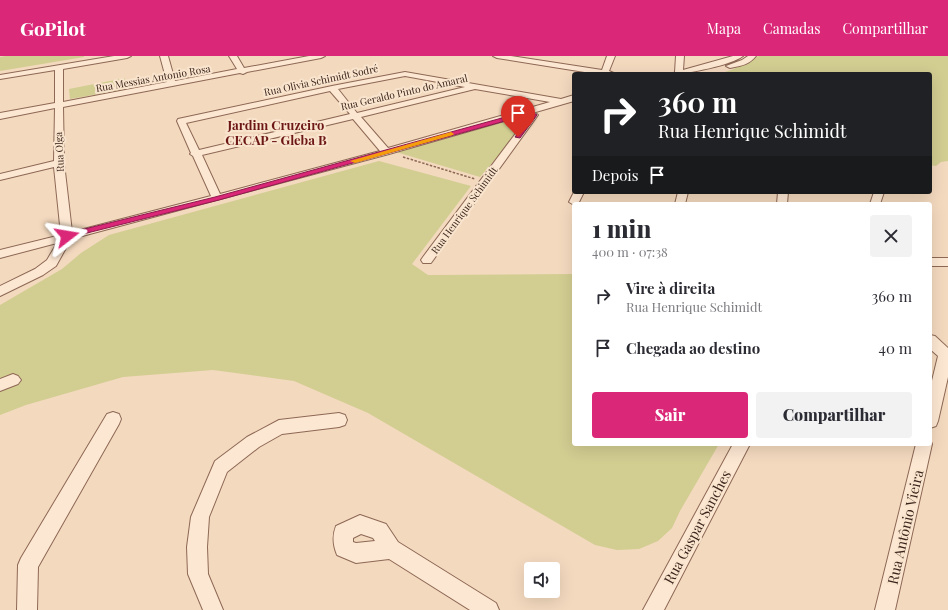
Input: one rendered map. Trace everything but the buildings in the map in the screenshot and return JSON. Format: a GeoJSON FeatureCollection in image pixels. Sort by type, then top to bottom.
{"type":"FeatureCollection","features":[{"type":"Feature","properties":{"kind":"street"},"geometry":{"type":"LineString","coordinates":[[0,77],[128,56]]}},
{"type":"Feature","properties":{"kind":"street"},"geometry":{"type":"LineString","coordinates":[[164,56],[172,85]]}},
{"type":"Feature","properties":{"kind":"street"},"geometry":{"type":"LineString","coordinates":[[233,56],[242,72]]}},
{"type":"Feature","properties":{"kind":"street","name":"Rua Messias Antonio Rosa"},"geometry":{"type":"LineString","coordinates":[[0,116],[242,72],[302,58],[321,56]]}},
{"type":"Feature","properties":{"kind":"street"},"geometry":{"type":"LineString","coordinates":[[497,56],[539,59],[604,72]]}},
{"type":"Feature","properties":{"kind":"street"},"geometry":{"type":"LineString","coordinates":[[609,72],[611,56]]}},
{"type":"Feature","properties":{"kind":"street"},"geometry":{"type":"LineString","coordinates":[[677,72],[680,56]]}},
{"type":"Feature","properties":{"kind":"street"},"geometry":{"type":"LineString","coordinates":[[685,72],[730,60],[739,56]]}},
{"type":"Feature","properties":{"kind":"street"},"geometry":{"type":"LineString","coordinates":[[709,72],[740,64],[750,59],[752,56]]}},
{"type":"Feature","properties":{"kind":"street","name":"Rua Olga"},"geometry":{"type":"LineString","coordinates":[[59,67],[59,163],[67,236]]}},
{"type":"Feature","properties":{"kind":"street","name":"Rua Olivia Schimidt Sodré"},"geometry":{"type":"LineString","coordinates":[[195,154],[181,122],[332,88],[405,74],[477,86],[572,105]]}},
{"type":"Feature","properties":{"kind":"street","name":"Rua Geraldo Pinto do Amaral"},"geometry":{"type":"LineString","coordinates":[[195,154],[477,86]]}},
{"type":"Feature","properties":{"kind":"street"},"geometry":{"type":"LineString","coordinates":[[332,88],[386,152]]}},
{"type":"Feature","properties":{"kind":"street"},"geometry":{"type":"LineString","coordinates":[[0,254],[217,198],[529,113],[572,99]]}},
{"type":"Feature","properties":{"kind":"street"},"geometry":{"type":"LineString","coordinates":[[529,113],[572,106]]}},
{"type":"Feature","properties":{"kind":"street","name":"Rua Henrique Schimidt"},"geometry":{"type":"LineString","coordinates":[[427,260],[485,182],[529,113]]}},
{"type":"Feature","properties":{"kind":"street"},"geometry":{"type":"LineString","coordinates":[[195,154],[217,198]]}},
{"type":"Feature","properties":{"kind":"street"},"geometry":{"type":"LineString","coordinates":[[0,177],[59,163]]}},
{"type":"Feature","properties":{"kind":"street"},"geometry":{"type":"LineString","coordinates":[[0,292],[39,272],[52,263],[67,236]]}},
{"type":"Feature","properties":{"kind":"street"},"geometry":{"type":"LineString","coordinates":[[932,262],[948,262]]}},
{"type":"Feature","properties":{"kind":"street"},"geometry":{"type":"LineString","coordinates":[[932,342],[947,355],[932,413]]}},
{"type":"Feature","properties":{"kind":"street"},"geometry":{"type":"LineString","coordinates":[[27,610],[28,565],[113,419]]}},
{"type":"Feature","properties":{"kind":"street"},"geometry":{"type":"LineString","coordinates":[[213,610],[198,574],[197,547],[200,517],[221,467],[253,442],[279,427],[339,420]]}},
{"type":"Feature","properties":{"kind":"street","name":"Rua Gaspar Sanches"},"geometry":{"type":"LineString","coordinates":[[653,610],[741,446]]}},
{"type":"Feature","properties":{"kind":"street","name":"Rua Antônio Vieira"},"geometry":{"type":"LineString","coordinates":[[885,610],[924,446]]}},
{"type":"Feature","properties":{"kind":"street"},"geometry":{"type":"LineString","coordinates":[[391,549],[489,610]]}},
{"type":"Feature","properties":{"kind":"path"},"geometry":{"type":"LineString","coordinates":[[386,152],[485,182]]}},
{"type":"Feature","properties":{"kind":"shaded area"},"geometry":{"type":"Polygon","coordinates":[[[759,56],[948,56],[948,161],[941,162],[936,166],[932,165],[932,72],[725,72],[734,69],[745,60],[759,56]]]}},
{"type":"Feature","properties":{"kind":"shaded area"},"geometry":{"type":"Polygon","coordinates":[[[0,57],[84,57],[0,71],[0,57]]]}},
{"type":"Feature","properties":{"kind":"shaded area"},"geometry":{"type":"Polygon","coordinates":[[[125,78],[127,89],[70,99],[69,89],[125,78]]]}},
{"type":"Feature","properties":{"kind":"shaded area"},"geometry":{"type":"Polygon","coordinates":[[[512,120],[522,120],[527,123],[480,177],[396,152],[512,120]]]}},
{"type":"Feature","properties":{"kind":"shaded area"},"geometry":{"type":"Polygon","coordinates":[[[379,161],[471,186],[412,264],[428,275],[572,274],[572,446],[718,446],[680,511],[672,528],[658,541],[639,549],[617,550],[595,545],[368,413],[294,381],[213,370],[123,377],[26,405],[0,415],[0,305],[62,269],[81,253],[109,235],[379,161]]]}},
{"type":"Feature","properties":{"kind":"slow traffic"},"geometry":{"type":"LineString","coordinates":[[353,161],[451,134]]}},
{"type":"Feature","properties":{"kind":"district","name":"Jardim Cruzeiro CECAP - Gleba B"},"geometry":{"type":"Point","coordinates":[276,132]}},
{"type":"Feature","properties":{"kind":"route"},"geometry":{"type":"LineString","coordinates":[[67,236],[217,198],[522,114],[534,115],[518,137]]}}]}
